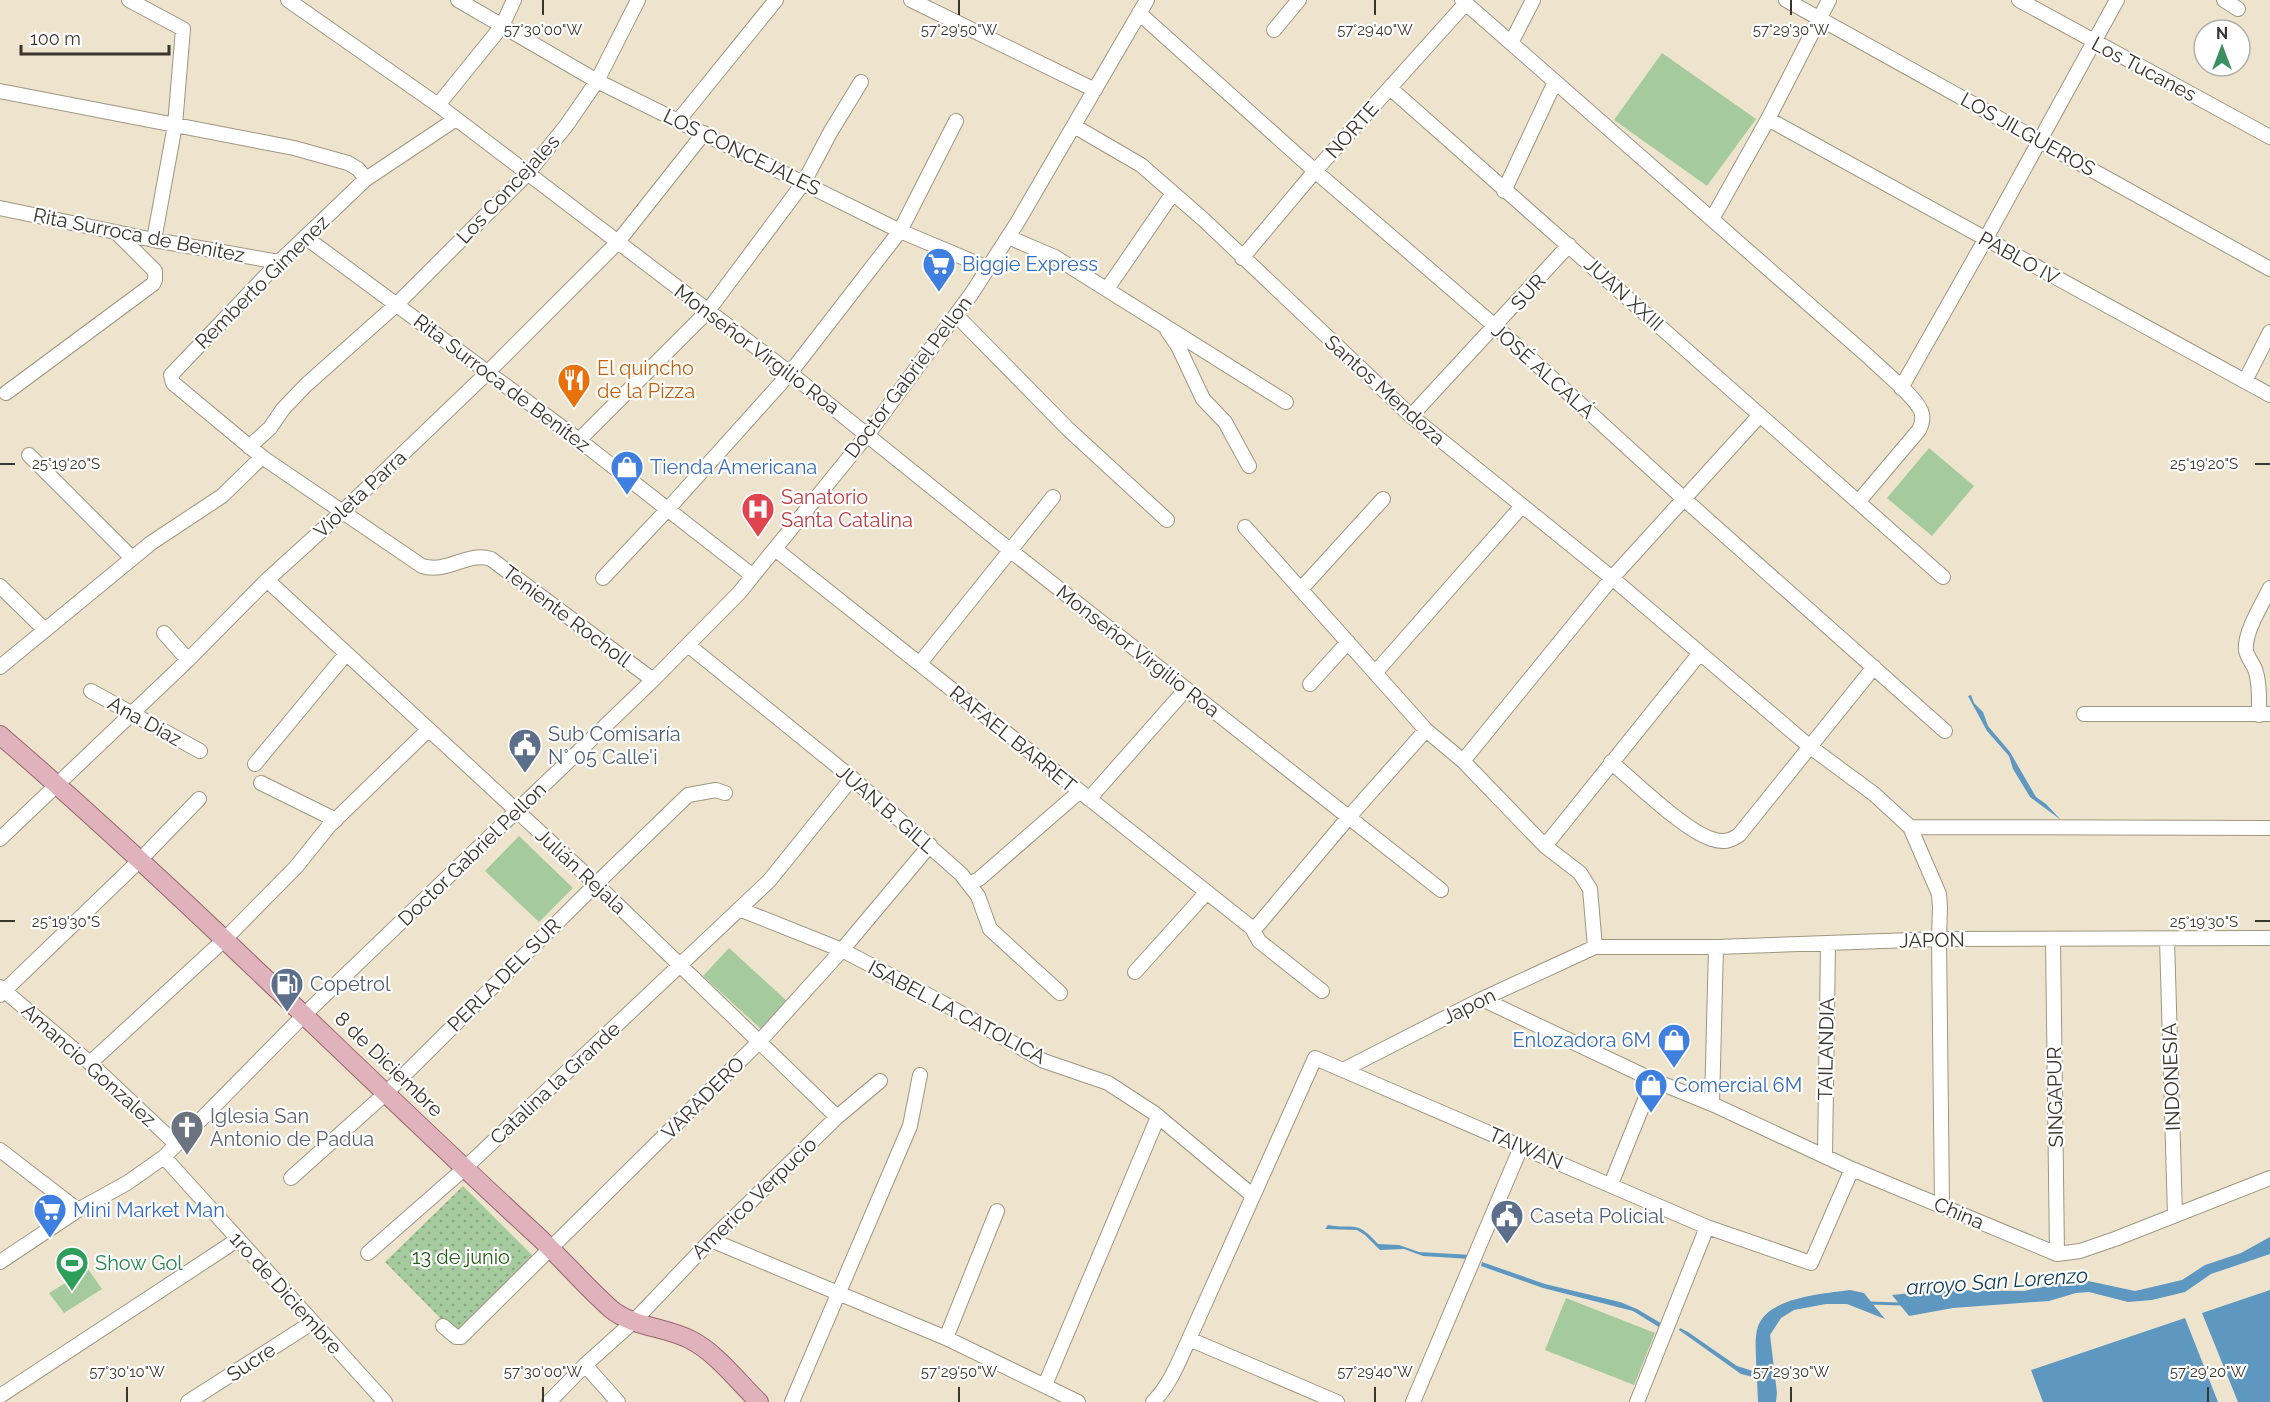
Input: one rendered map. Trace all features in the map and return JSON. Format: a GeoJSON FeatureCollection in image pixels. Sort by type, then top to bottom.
{"type":"FeatureCollection","features":[{"type":"Feature","properties":{"kind":"main road","name":"8 de Diciembre"},"geometry":{"type":"LineString","coordinates":[[0,735],[57,784],[305,1014],[612,1309],[634,1321],[692,1341],[712,1354],[759,1402]]}},
{"type":"Feature","properties":{"kind":"street"},"geometry":{"type":"LineString","coordinates":[[129,0],[183,29],[175,125],[154,240]]}},
{"type":"Feature","properties":{"kind":"street","name":"Monseñor Virgilio Roa"},"geometry":{"type":"LineString","coordinates":[[288,0],[438,105],[790,373],[1011,551],[1441,890]]}},
{"type":"Feature","properties":{"kind":"street","name":"LOS CONCEJALES"},"geometry":{"type":"LineString","coordinates":[[458,0],[597,81],[900,231],[988,268]]}},
{"type":"Feature","properties":{"kind":"street"},"geometry":{"type":"LineString","coordinates":[[438,105],[502,26],[514,0]]}},
{"type":"Feature","properties":{"kind":"street","name":"Los Concejales"},"geometry":{"type":"LineString","coordinates":[[249,447],[270,428],[283,409],[306,385],[397,304],[527,174],[566,126],[597,81],[638,0]]}},
{"type":"Feature","properties":{"kind":"street"},"geometry":{"type":"LineString","coordinates":[[678,121],[776,0]]}},
{"type":"Feature","properties":{"kind":"street"},"geometry":{"type":"LineString","coordinates":[[911,0],[1095,90]]}},
{"type":"Feature","properties":{"kind":"street","name":"Doctor Gabriel Pellon"},"geometry":{"type":"LineString","coordinates":[[0,1262],[78,1210],[127,1183],[164,1157],[305,1014],[653,680],[739,593],[868,434],[956,315],[1008,237],[1147,0]]}},
{"type":"Feature","properties":{"kind":"street"},"geometry":{"type":"LineString","coordinates":[[1274,30],[1299,0]]}},
{"type":"Feature","properties":{"kind":"street"},"geometry":{"type":"LineString","coordinates":[[1511,43],[1533,0]]}},
{"type":"Feature","properties":{"kind":"street","name":"LOS JILGUEROS"},"geometry":{"type":"LineString","coordinates":[[1786,0],[2270,269]]}},
{"type":"Feature","properties":{"kind":"street"},"geometry":{"type":"LineString","coordinates":[[1712,219],[1768,120],[1829,0]]}},
{"type":"Feature","properties":{"kind":"street","name":"Los Tucanes"},"geometry":{"type":"LineString","coordinates":[[2019,0],[2270,137]]}},
{"type":"Feature","properties":{"kind":"street"},"geometry":{"type":"LineString","coordinates":[[1901,388],[2117,0]]}},
{"type":"Feature","properties":{"kind":"street"},"geometry":{"type":"LineString","coordinates":[[2224,0],[2238,9]]}},
{"type":"Feature","properties":{"kind":"street"},"geometry":{"type":"LineString","coordinates":[[1464,2],[1901,388],[1922,412],[1922,424],[1919,430],[1859,501]]}},
{"type":"Feature","properties":{"kind":"street","name":"NORTE"},"geometry":{"type":"LineString","coordinates":[[1242,258],[1315,171],[1464,2]]}},
{"type":"Feature","properties":{"kind":"street","name":"JOSÉ ALCALÁ"},"geometry":{"type":"LineString","coordinates":[[1139,13],[1315,171],[1496,327],[1944,731]]}},
{"type":"Feature","properties":{"kind":"street"},"geometry":{"type":"LineString","coordinates":[[579,440],[707,312],[804,182],[861,82]]}},
{"type":"Feature","properties":{"kind":"street"},"geometry":{"type":"LineString","coordinates":[[1504,191],[1555,82]]}},
{"type":"Feature","properties":{"kind":"street","name":"JUAN XXIII"},"geometry":{"type":"LineString","coordinates":[[1390,88],[1943,577]]}},
{"type":"Feature","properties":{"kind":"street"},"geometry":{"type":"LineString","coordinates":[[0,91],[330,157],[358,169],[366,179]]}},
{"type":"Feature","properties":{"kind":"street","name":"Remberto Gimenez"},"geometry":{"type":"LineString","coordinates":[[456,119],[366,179],[279,262],[171,375],[173,383],[262,457],[422,566],[433,570],[480,555]]}},
{"type":"Feature","properties":{"kind":"street","name":"PABLO IV"},"geometry":{"type":"LineString","coordinates":[[1768,120],[2235,378],[2242,379],[2270,395]]}},
{"type":"Feature","properties":{"kind":"street"},"geometry":{"type":"LineString","coordinates":[[603,578],[790,373],[900,231],[957,121]]}},
{"type":"Feature","properties":{"kind":"street","name":"Santos Mendoza"},"geometry":{"type":"LineString","coordinates":[[1074,126],[1141,165],[1411,416],[1612,578],[1809,746],[1874,794],[1910,827]]}},
{"type":"Feature","properties":{"kind":"street","name":"Violeta Parra"},"geometry":{"type":"LineString","coordinates":[[0,839],[188,660],[267,580],[342,512],[488,372],[617,243],[704,133]]}},
{"type":"Feature","properties":{"kind":"street"},"geometry":{"type":"LineString","coordinates":[[1107,289],[1173,193]]}},
{"type":"Feature","properties":{"kind":"street","name":"Rita Surroca de Benitez"},"geometry":{"type":"LineString","coordinates":[[0,208],[154,240],[279,262]]}},
{"type":"Feature","properties":{"kind":"street"},"geometry":{"type":"LineString","coordinates":[[6,393],[153,284],[154,271],[116,232]]}},
{"type":"Feature","properties":{"kind":"street","name":"Rita Surroca de Benítez"},"geometry":{"type":"LineString","coordinates":[[305,237],[579,440],[753,576]]}},
{"type":"Feature","properties":{"kind":"street"},"geometry":{"type":"LineString","coordinates":[[1008,237],[1055,257],[1286,402]]}},
{"type":"Feature","properties":{"kind":"street","name":"SUR"},"geometry":{"type":"LineString","coordinates":[[1411,416],[1496,327],[1569,245]]}},
{"type":"Feature","properties":{"kind":"street"},"geometry":{"type":"LineString","coordinates":[[956,315],[1068,429],[1167,520]]}},
{"type":"Feature","properties":{"kind":"street"},"geometry":{"type":"LineString","coordinates":[[1164,326],[1178,346],[1203,399],[1225,422],[1249,466]]}},
{"type":"Feature","properties":{"kind":"street"},"geometry":{"type":"LineString","coordinates":[[2242,379],[2247,377],[2270,332]]}},
{"type":"Feature","properties":{"kind":"street"},"geometry":{"type":"LineString","coordinates":[[1463,761],[1612,578],[1760,415]]}},
{"type":"Feature","properties":{"kind":"street"},"geometry":{"type":"LineString","coordinates":[[29,455],[132,558]]}},
{"type":"Feature","properties":{"kind":"street"},"geometry":{"type":"LineString","coordinates":[[0,667],[132,558],[222,496],[262,457]]}},
{"type":"Feature","properties":{"kind":"street"},"geometry":{"type":"LineString","coordinates":[[920,663],[1053,497]]}},
{"type":"Feature","properties":{"kind":"street"},"geometry":{"type":"LineString","coordinates":[[1300,590],[1383,499]]}},
{"type":"Feature","properties":{"kind":"street"},"geometry":{"type":"LineString","coordinates":[[1375,673],[1522,506]]}},
{"type":"Feature","properties":{"kind":"street"},"geometry":{"type":"LineString","coordinates":[[1245,527],[1426,730],[1463,761],[1545,846],[1580,873],[1590,888],[1594,947]]}},
{"type":"Feature","properties":{"kind":"street","name":"RAFAEL BARRET"},"geometry":{"type":"LineString","coordinates":[[775,549],[1252,928],[1259,941],[1322,991]]}},
{"type":"Feature","properties":{"kind":"street","name":"Teniente Rocholl"},"geometry":{"type":"LineString","coordinates":[[480,555],[491,559],[653,680]]}},
{"type":"Feature","properties":{"kind":"street","name":"Julián Rejala"},"geometry":{"type":"LineString","coordinates":[[267,580],[596,884],[837,1117]]}},
{"type":"Feature","properties":{"kind":"street"},"geometry":{"type":"LineString","coordinates":[[0,586],[44,629]]}},
{"type":"Feature","properties":{"kind":"street"},"geometry":{"type":"LineString","coordinates":[[2084,714],[2265,714],[2256,671],[2245,648],[2254,621],[2270,588]]}},
{"type":"Feature","properties":{"kind":"street"},"geometry":{"type":"LineString","coordinates":[[164,633],[188,660]]}},
{"type":"Feature","properties":{"kind":"street"},"geometry":{"type":"LineString","coordinates":[[1310,684],[1348,642]]}},
{"type":"Feature","properties":{"kind":"street","name":"JUAN B. GILL"},"geometry":{"type":"LineString","coordinates":[[688,645],[852,778],[961,873],[978,896],[990,929],[1060,993]]}},
{"type":"Feature","properties":{"kind":"street"},"geometry":{"type":"LineString","coordinates":[[1545,846],[1700,653]]}},
{"type":"Feature","properties":{"kind":"street"},"geometry":{"type":"LineString","coordinates":[[255,764],[346,654]]}},
{"type":"Feature","properties":{"kind":"street"},"geometry":{"type":"LineString","coordinates":[[1611,762],[1695,831],[1714,840],[1729,841],[1739,835],[1874,667]]}},
{"type":"Feature","properties":{"kind":"street"},"geometry":{"type":"LineString","coordinates":[[969,884],[979,879],[1084,796],[1186,689]]}},
{"type":"Feature","properties":{"kind":"street","name":"Ana Diaz"},"geometry":{"type":"LineString","coordinates":[[91,691],[200,751]]}},
{"type":"Feature","properties":{"kind":"street"},"geometry":{"type":"LineString","coordinates":[[90,1063],[225,939],[296,867],[336,820],[428,730]]}},
{"type":"Feature","properties":{"kind":"street"},"geometry":{"type":"LineString","coordinates":[[1252,928],[1258,925],[1426,730]]}},
{"type":"Feature","properties":{"kind":"street","name":"Catalina la Grande"},"geometry":{"type":"LineString","coordinates":[[368,1254],[465,1168],[739,909],[781,867],[852,778]]}},
{"type":"Feature","properties":{"kind":"street"},"geometry":{"type":"LineString","coordinates":[[261,783],[336,820]]}},
{"type":"Feature","properties":{"kind":"street","name":"PERLA DEL SUR"},"geometry":{"type":"LineString","coordinates":[[291,1178],[386,1093],[688,795],[716,790],[724,793]]}},
{"type":"Feature","properties":{"kind":"street"},"geometry":{"type":"LineString","coordinates":[[1,991],[140,860],[199,799]]}},
{"type":"Feature","properties":{"kind":"street"},"geometry":{"type":"LineString","coordinates":[[1942,1205],[1939,894],[1910,827],[2270,828]]}},
{"type":"Feature","properties":{"kind":"street","name":"VARADERO"},"geometry":{"type":"LineString","coordinates":[[443,1326],[456,1336],[461,1336],[552,1249],[759,1042],[842,950],[930,845]]}},
{"type":"Feature","properties":{"kind":"street"},"geometry":{"type":"LineString","coordinates":[[1135,972],[1207,892]]}},
{"type":"Feature","properties":{"kind":"street","name":"ISABEL LA CATOLICA"},"geometry":{"type":"LineString","coordinates":[[739,909],[842,950],[943,1003],[1044,1061],[1108,1083],[1158,1117],[1252,1196]]}},
{"type":"Feature","properties":{"kind":"street","name":"JAPON"},"geometry":{"type":"LineString","coordinates":[[1594,947],[1716,947],[1939,939],[2270,938]]}},
{"type":"Feature","properties":{"kind":"street","name":"INDONESIA"},"geometry":{"type":"LineString","coordinates":[[2167,939],[2175,1215]]}},
{"type":"Feature","properties":{"kind":"street","name":"SINGAPUR"},"geometry":{"type":"LineString","coordinates":[[2053,940],[2056,1254]]}},
{"type":"Feature","properties":{"kind":"street","name":"TAILANDIA"},"geometry":{"type":"LineString","coordinates":[[1825,1156],[1828,943]]}},
{"type":"Feature","properties":{"kind":"street","name":"Japon"},"geometry":{"type":"LineString","coordinates":[[1345,1069],[1482,999],[1594,947]]}},
{"type":"Feature","properties":{"kind":"street"},"geometry":{"type":"LineString","coordinates":[[1712,1104],[1716,947]]}},
{"type":"Feature","properties":{"kind":"street","name":"Amancio Gonzalez"},"geometry":{"type":"LineString","coordinates":[[1,991],[90,1063],[176,1144]]}},
{"type":"Feature","properties":{"kind":"street","name":"China"},"geometry":{"type":"LineString","coordinates":[[1482,999],[1653,1080],[1712,1104],[1852,1169],[2056,1254]]}},
{"type":"Feature","properties":{"kind":"street","name":"TAIWAN"},"geometry":{"type":"LineString","coordinates":[[1252,1196],[1313,1059],[1316,1058],[1707,1227],[1811,1263],[1852,1169]]}},
{"type":"Feature","properties":{"kind":"street"},"geometry":{"type":"LineString","coordinates":[[792,1402],[910,1126],[920,1075]]}},
{"type":"Feature","properties":{"kind":"street"},"geometry":{"type":"LineString","coordinates":[[1611,1184],[1653,1080]]}},
{"type":"Feature","properties":{"kind":"street","name":"Americo Verpucio"},"geometry":{"type":"LineString","coordinates":[[549,1402],[585,1365],[634,1321],[711,1240],[837,1117],[880,1081]]}},
{"type":"Feature","properties":{"kind":"street"},"geometry":{"type":"LineString","coordinates":[[1045,1385],[1158,1117]]}},
{"type":"Feature","properties":{"kind":"street"},"geometry":{"type":"LineString","coordinates":[[1413,1402],[1521,1147]]}},
{"type":"Feature","properties":{"kind":"street"},"geometry":{"type":"LineString","coordinates":[[0,1150],[78,1210]]}},
{"type":"Feature","properties":{"kind":"street","name":"1ro de Diciembre"},"geometry":{"type":"LineString","coordinates":[[164,1157],[385,1402]]}},
{"type":"Feature","properties":{"kind":"street"},"geometry":{"type":"LineString","coordinates":[[2056,1254],[2080,1251],[2270,1178]]}},
{"type":"Feature","properties":{"kind":"street"},"geometry":{"type":"LineString","coordinates":[[1153,1402],[1161,1394],[1189,1339],[1252,1196]]}},
{"type":"Feature","properties":{"kind":"street"},"geometry":{"type":"LineString","coordinates":[[946,1338],[997,1211]]}},
{"type":"Feature","properties":{"kind":"street"},"geometry":{"type":"LineString","coordinates":[[1636,1402],[1707,1227]]}},
{"type":"Feature","properties":{"kind":"street"},"geometry":{"type":"LineString","coordinates":[[0,1396],[237,1240]]}},
{"type":"Feature","properties":{"kind":"street"},"geometry":{"type":"LineString","coordinates":[[711,1240],[946,1338],[1078,1402]]}},
{"type":"Feature","properties":{"kind":"street","name":"Sucre"},"geometry":{"type":"LineString","coordinates":[[188,1402],[313,1322]]}},
{"type":"Feature","properties":{"kind":"street"},"geometry":{"type":"LineString","coordinates":[[1189,1339],[1337,1402]]}},
{"type":"Feature","properties":{"kind":"street"},"geometry":{"type":"LineString","coordinates":[[585,1365],[618,1402]]}},
{"type":"Feature","properties":{"kind":"green space"},"geometry":{"type":"Polygon","coordinates":[[[1662,53],[1756,119],[1707,186],[1614,120],[1662,53]]]}},
{"type":"Feature","properties":{"kind":"green space"},"geometry":{"type":"Polygon","coordinates":[[[1929,448],[1974,486],[1932,536],[1887,498],[1929,448]]]}},
{"type":"Feature","properties":{"kind":"green space"},"geometry":{"type":"Polygon","coordinates":[[[519,836],[573,888],[539,922],[485,871],[519,836]]]}},
{"type":"Feature","properties":{"kind":"green space"},"geometry":{"type":"Polygon","coordinates":[[[729,948],[787,1001],[761,1029],[703,976],[729,948]]]}},
{"type":"Feature","properties":{"kind":"green space","name":"13 de junio"},"geometry":{"type":"Polygon","coordinates":[[[463,1186],[533,1256],[455,1333],[385,1262],[463,1186]]]}},
{"type":"Feature","properties":{"kind":"green space"},"geometry":{"type":"Polygon","coordinates":[[[88,1269],[102,1289],[64,1313],[49,1293],[88,1269]]]}},
{"type":"Feature","properties":{"kind":"green space"},"geometry":{"type":"Polygon","coordinates":[[[1566,1298],[1655,1333],[1634,1385],[1545,1350],[1566,1298]]]}},
{"type":"Feature","properties":{"kind":"water"},"geometry":{"type":"Polygon","coordinates":[[[1971,695],[1974,703],[1983,712],[1988,726],[2010,752],[2036,797],[2061,820],[2030,797],[2013,769],[2009,756],[1987,731],[1968,696],[1971,695]]]}},
{"type":"Feature","properties":{"kind":"water"},"geometry":{"type":"Polygon","coordinates":[[[1328,1225],[1360,1228],[1378,1244],[1399,1245],[1419,1252],[1472,1255],[1470,1259],[1423,1256],[1404,1249],[1380,1250],[1357,1230],[1325,1229],[1328,1225]]]}},
{"type":"Feature","properties":{"kind":"water"},"geometry":{"type":"Polygon","coordinates":[[[2270,1237],[2270,1254],[2211,1274],[2185,1292],[2152,1300],[2128,1302],[2089,1292],[2076,1293],[2049,1301],[1953,1308],[1909,1316],[1892,1295],[1937,1290],[2024,1291],[2079,1279],[2135,1291],[2182,1280],[2205,1265],[2241,1253],[2270,1237]]]}},
{"type":"Feature","properties":{"kind":"water"},"geometry":{"type":"Polygon","coordinates":[[[1482,1262],[1545,1284],[1620,1302],[1664,1325],[1662,1329],[1633,1311],[1543,1288],[1481,1266],[1482,1262]]]}},
{"type":"Feature","properties":{"kind":"water"},"geometry":{"type":"Polygon","coordinates":[[[1850,1290],[1864,1293],[1885,1319],[1847,1304],[1826,1304],[1794,1310],[1781,1318],[1770,1335],[1776,1402],[1758,1402],[1757,1378],[1741,1374],[1679,1330],[1680,1328],[1688,1332],[1737,1366],[1756,1372],[1757,1330],[1762,1319],[1771,1310],[1796,1299],[1850,1290]]]}},
{"type":"Feature","properties":{"kind":"water"},"geometry":{"type":"Polygon","coordinates":[[[2270,1290],[2270,1402],[2238,1402],[2202,1313],[2270,1290]]]}},
{"type":"Feature","properties":{"kind":"water"},"geometry":{"type":"Polygon","coordinates":[[[2185,1318],[2218,1402],[2043,1402],[2031,1370],[2185,1318]]]}},
{"type":"Feature","properties":{"kind":"waterway","name":"arroyo San Lorenzo"},"geometry":{"type":"LineString","coordinates":[[1869,1303],[1901,1304]]}},
{"type":"Feature","properties":{"kind":"place","name":"Biggie Express"},"geometry":{"type":"Point","coordinates":[939,293]}},
{"type":"Feature","properties":{"kind":"place","name":"El quincho de la Pizza"},"geometry":{"type":"Point","coordinates":[574,409]}},
{"type":"Feature","properties":{"kind":"place","name":"Tienda Americana"},"geometry":{"type":"Point","coordinates":[627,496]}},
{"type":"Feature","properties":{"kind":"place","name":"Sanatorio Santa Catalina"},"geometry":{"type":"Point","coordinates":[758,538]}},
{"type":"Feature","properties":{"kind":"place","name":"Sub Comisaría N° 05 Calle'i"},"geometry":{"type":"Point","coordinates":[525,774]}},
{"type":"Feature","properties":{"kind":"place","name":"Copetrol"},"geometry":{"type":"Point","coordinates":[287,1013]}},
{"type":"Feature","properties":{"kind":"place","name":"Enlozadora 6M"},"geometry":{"type":"Point","coordinates":[1674,1069]}},
{"type":"Feature","properties":{"kind":"place","name":"Comercial 6M"},"geometry":{"type":"Point","coordinates":[1651,1114]}},
{"type":"Feature","properties":{"kind":"place","name":"Iglesia San Antonio de Padua"},"geometry":{"type":"Point","coordinates":[187,1156]}},
{"type":"Feature","properties":{"kind":"place","name":"Mini Market Man"},"geometry":{"type":"Point","coordinates":[50,1239]}},
{"type":"Feature","properties":{"kind":"place","name":"Caseta Policial"},"geometry":{"type":"Point","coordinates":[1507,1245]}},
{"type":"Feature","properties":{"kind":"place","name":"Show Gol"},"geometry":{"type":"Point","coordinates":[72,1292]}}]}
